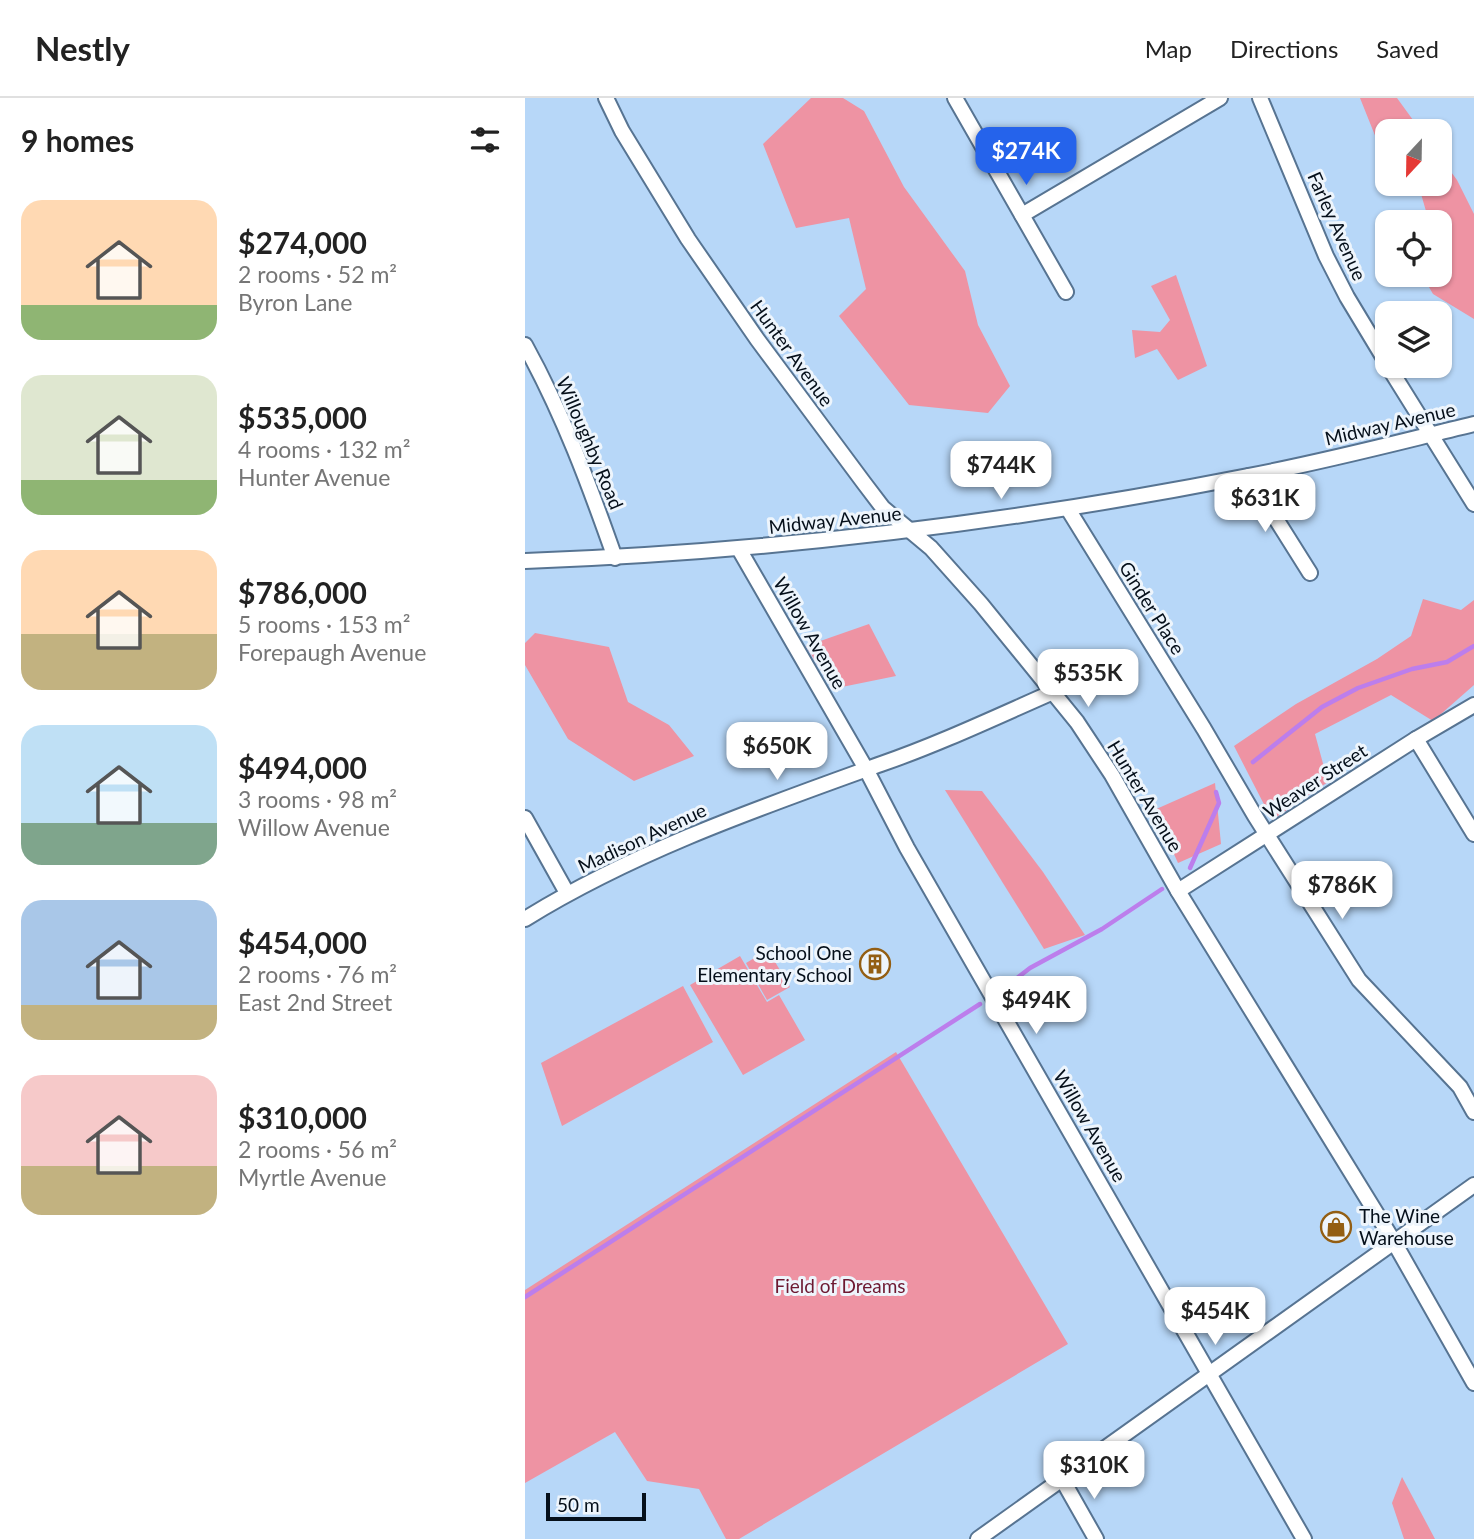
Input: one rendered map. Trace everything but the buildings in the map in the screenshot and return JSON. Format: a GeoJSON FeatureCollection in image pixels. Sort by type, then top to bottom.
{"type":"FeatureCollection","features":[{"type":"Feature","properties":{"kind":"street","name":"Hunter Avenue"},"geometry":{"type":"LineString","coordinates":[[606,98],[622,131],[688,239],[757,339],[883,508],[931,548],[981,604],[1077,722],[1112,775],[1178,891],[1394,1242],[1474,1383]]}},
{"type":"Feature","properties":{"kind":"street"},"geometry":{"type":"LineString","coordinates":[[955,98],[1066,292]]}},
{"type":"Feature","properties":{"kind":"street"},"geometry":{"type":"LineString","coordinates":[[1022,215],[1220,98]]}},
{"type":"Feature","properties":{"kind":"street","name":"Farley Avenue"},"geometry":{"type":"LineString","coordinates":[[1260,98],[1326,256],[1375,343]]}},
{"type":"Feature","properties":{"kind":"street","name":"Willoughby Road"},"geometry":{"type":"LineString","coordinates":[[525,345],[584,468],[615,558]]}},
{"type":"Feature","properties":{"kind":"street","name":"Farley Avenue"},"geometry":{"type":"LineString","coordinates":[[1396,378],[1474,504]]}},
{"type":"Feature","properties":{"kind":"street","name":"Midway Avenue"},"geometry":{"type":"LineString","coordinates":[[525,561],[739,549],[911,531],[1068,509],[1249,476],[1474,424]]}},
{"type":"Feature","properties":{"kind":"street"},"geometry":{"type":"LineString","coordinates":[[1249,476],[1310,573]]}},
{"type":"Feature","properties":{"kind":"street","name":"Ginder Place"},"geometry":{"type":"LineString","coordinates":[[1068,509],[1359,980],[1460,1087],[1474,1112]]}},
{"type":"Feature","properties":{"kind":"street","name":"Willow Avenue"},"geometry":{"type":"LineString","coordinates":[[739,549],[866,769],[907,848],[1304,1539]]}},
{"type":"Feature","properties":{"kind":"street","name":"Madison Avenue"},"geometry":{"type":"LineString","coordinates":[[525,919],[567,893],[737,816],[866,769],[1053,692]]}},
{"type":"Feature","properties":{"kind":"street","name":"Weaver Street"},"geometry":{"type":"LineString","coordinates":[[1178,891],[1474,705]]}},
{"type":"Feature","properties":{"kind":"street"},"geometry":{"type":"LineString","coordinates":[[1416,739],[1474,834]]}},
{"type":"Feature","properties":{"kind":"street"},"geometry":{"type":"LineString","coordinates":[[525,818],[567,893]]}},
{"type":"Feature","properties":{"kind":"street"},"geometry":{"type":"LineString","coordinates":[[978,1539],[1474,1185]]}},
{"type":"Feature","properties":{"kind":"street"},"geometry":{"type":"LineString","coordinates":[[1062,1479],[1096,1539]]}},
{"type":"Feature","properties":{"kind":"green space"},"geometry":{"type":"Polygon","coordinates":[[[811,98],[843,98],[864,111],[904,187],[965,271],[978,325],[1010,386],[988,413],[909,405],[839,316],[866,289],[849,218],[796,228],[763,144],[811,98]]]}},
{"type":"Feature","properties":{"kind":"green space"},"geometry":{"type":"Polygon","coordinates":[[[1360,98],[1397,98],[1412,119],[1375,119],[1375,136],[1360,98]]]}},
{"type":"Feature","properties":{"kind":"green space"},"geometry":{"type":"Polygon","coordinates":[[[1453,175],[1474,214],[1474,319],[1452,306],[1452,301],[1444,301],[1433,294],[1429,287],[1452,287],[1452,210],[1426,210],[1422,196],[1453,196],[1453,175]]]}},
{"type":"Feature","properties":{"kind":"green space"},"geometry":{"type":"Polygon","coordinates":[[[1176,275],[1207,366],[1178,380],[1157,349],[1135,358],[1132,330],[1160,332],[1170,320],[1151,286],[1176,275]]]}},
{"type":"Feature","properties":{"kind":"green space"},"geometry":{"type":"Polygon","coordinates":[[[1423,599],[1461,610],[1474,600],[1474,685],[1433,721],[1391,695],[1315,734],[1328,782],[1272,820],[1234,746],[1296,704],[1377,659],[1411,636],[1423,599]]]}},
{"type":"Feature","properties":{"kind":"green space"},"geometry":{"type":"Polygon","coordinates":[[[869,624],[896,676],[832,689],[806,646],[869,624]]]}},
{"type":"Feature","properties":{"kind":"green space"},"geometry":{"type":"Polygon","coordinates":[[[535,633],[609,647],[628,702],[669,725],[694,756],[634,781],[568,739],[525,665],[525,643],[535,633]]]}},
{"type":"Feature","properties":{"kind":"green space"},"geometry":{"type":"Polygon","coordinates":[[[1215,783],[1221,844],[1178,863],[1154,810],[1215,783]]]}},
{"type":"Feature","properties":{"kind":"green space"},"geometry":{"type":"Polygon","coordinates":[[[945,790],[982,791],[1043,872],[1085,935],[1044,949],[945,790]]]}},
{"type":"Feature","properties":{"kind":"green space"},"geometry":{"type":"Polygon","coordinates":[[[768,950],[790,987],[767,1000],[746,963],[768,950]]]}},
{"type":"Feature","properties":{"kind":"green space"},"geometry":{"type":"Polygon","coordinates":[[[740,956],[767,1002],[779,995],[805,1040],[743,1075],[690,985],[740,956]]]}},
{"type":"Feature","properties":{"kind":"green space"},"geometry":{"type":"Polygon","coordinates":[[[683,986],[713,1042],[562,1126],[541,1063],[683,986]]]}},
{"type":"Feature","properties":{"kind":"green space","name":"Field of Dreams"},"geometry":{"type":"Polygon","coordinates":[[[896,1052],[1068,1344],[739,1539],[726,1539],[699,1489],[647,1481],[615,1432],[525,1483],[525,1290],[896,1052]]]}},
{"type":"Feature","properties":{"kind":"green space"},"geometry":{"type":"Polygon","coordinates":[[[1402,1477],[1435,1539],[1404,1539],[1392,1503],[1402,1477]]]}},
{"type":"Feature","properties":{"kind":"waterway"},"geometry":{"type":"LineString","coordinates":[[1253,762],[1322,707],[1358,688],[1412,669],[1447,662],[1474,646]]}},
{"type":"Feature","properties":{"kind":"waterway"},"geometry":{"type":"LineString","coordinates":[[1190,868],[1219,803],[1216,792]]}},
{"type":"Feature","properties":{"kind":"waterway"},"geometry":{"type":"LineString","coordinates":[[1008,985],[1030,968],[1102,929],[1162,889]]}},
{"type":"Feature","properties":{"kind":"waterway"},"geometry":{"type":"LineString","coordinates":[[525,1297],[980,1004]]}},
{"type":"Feature","properties":{"kind":"place","name":"School One Elementary School"},"geometry":{"type":"Point","coordinates":[875,964]}},
{"type":"Feature","properties":{"kind":"place","name":"The Wine Warehouse"},"geometry":{"type":"Point","coordinates":[1336,1227]}}]}
